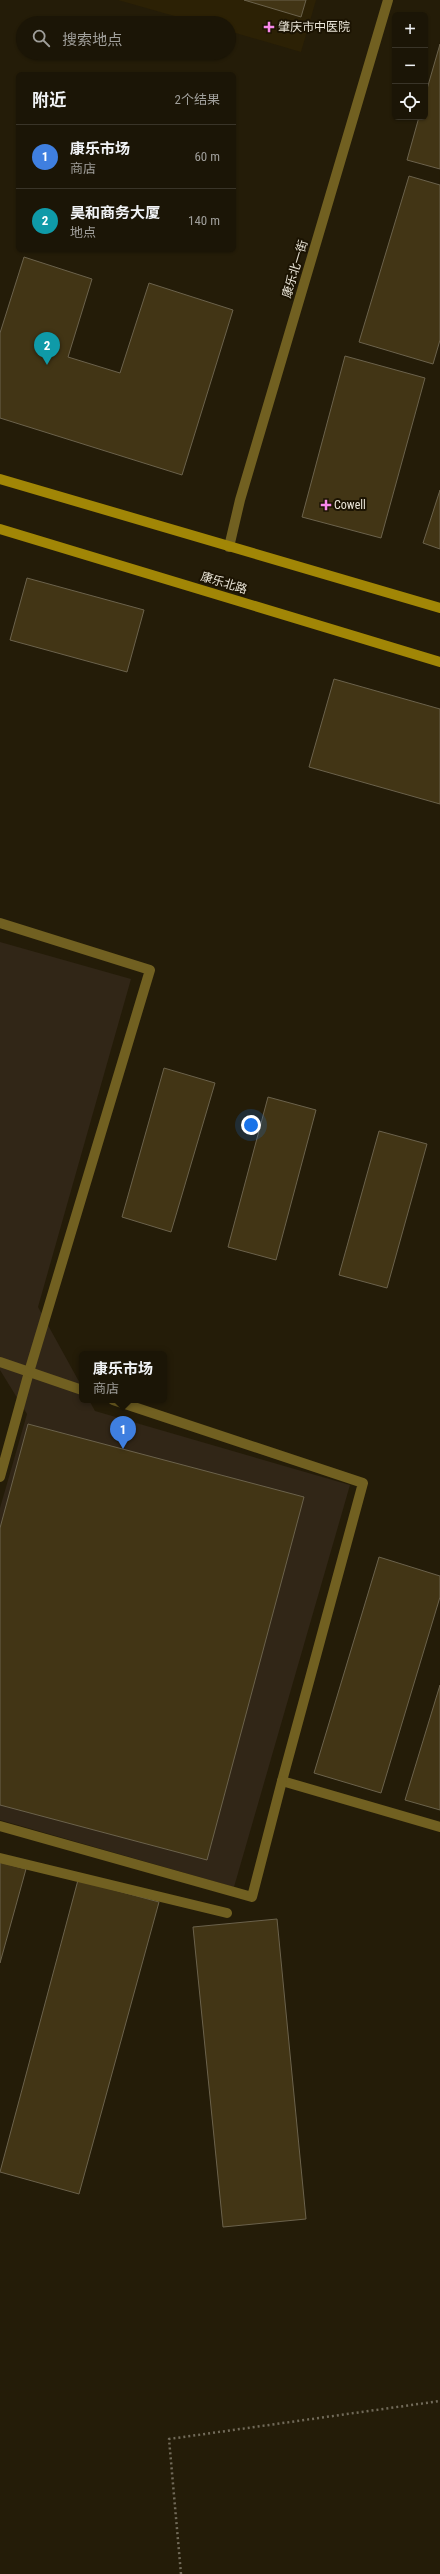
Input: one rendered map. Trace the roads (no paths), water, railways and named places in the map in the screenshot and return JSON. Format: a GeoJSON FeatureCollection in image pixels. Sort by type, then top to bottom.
{"type":"FeatureCollection","features":[{"type":"Feature","properties":{"kind":"main road"},"geometry":{"type":"LineString","coordinates":[[0,479],[440,608]]}},
{"type":"Feature","properties":{"kind":"main road","name":"康乐北路"},"geometry":{"type":"LineString","coordinates":[[0,529],[440,662]]}},
{"type":"Feature","properties":{"kind":"street","name":"康乐北一街"},"geometry":{"type":"LineString","coordinates":[[229,546],[242,493],[388,0]]}},
{"type":"Feature","properties":{"kind":"street"},"geometry":{"type":"LineString","coordinates":[[0,923],[150,970],[29,1372],[0,1478]]}},
{"type":"Feature","properties":{"kind":"street"},"geometry":{"type":"LineString","coordinates":[[0,1362],[79,1389]]}},
{"type":"Feature","properties":{"kind":"street"},"geometry":{"type":"LineString","coordinates":[[0,1826],[252,1897],[363,1483],[122,1403]]}},
{"type":"Feature","properties":{"kind":"street"},"geometry":{"type":"LineString","coordinates":[[282,1781],[440,1827]]}},
{"type":"Feature","properties":{"kind":"street"},"geometry":{"type":"LineString","coordinates":[[0,1858],[227,1913]]}},
{"type":"Feature","properties":{"kind":"place","name":"肇庆市中医院"},"geometry":{"type":"Point","coordinates":[269,27]}},
{"type":"Feature","properties":{"kind":"place","name":"昊和商务大厦"},"geometry":{"type":"Point","coordinates":[47,365]}},
{"type":"Feature","properties":{"kind":"place","name":"Cowell"},"geometry":{"type":"Point","coordinates":[326,505]}},
{"type":"Feature","properties":{"kind":"place","name":"康乐市场"},"geometry":{"type":"Point","coordinates":[123,1449]}}]}
